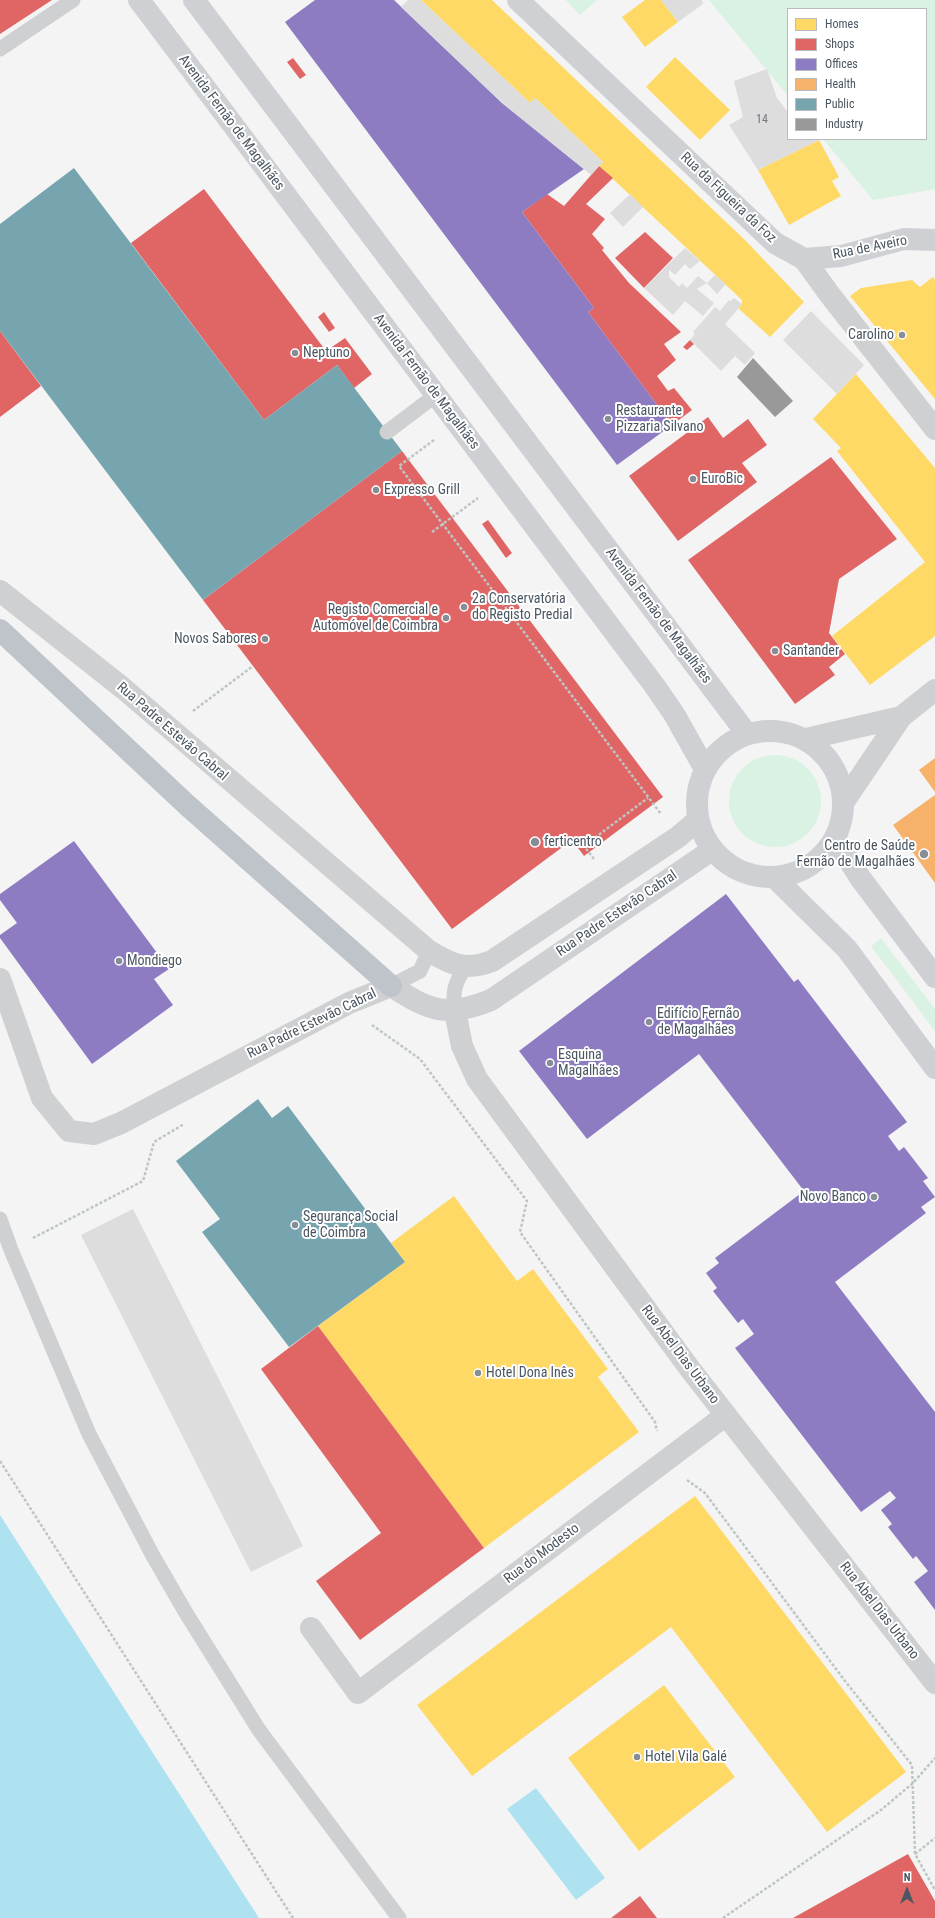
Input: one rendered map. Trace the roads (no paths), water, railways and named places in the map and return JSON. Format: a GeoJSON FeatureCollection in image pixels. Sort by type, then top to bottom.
{"type":"FeatureCollection","features":[{"type":"Feature","properties":{"kind":"highway"},"geometry":{"type":"LineString","coordinates":[[0,630],[187,805],[391,986]]}},
{"type":"Feature","properties":{"kind":"main road","name":"Avenida Fernão de Magalhães"},"geometry":{"type":"LineString","coordinates":[[138,0],[664,699],[705,769]]}},
{"type":"Feature","properties":{"kind":"main road","name":"Avenida Fernão de Magalhães"},"geometry":{"type":"LineString","coordinates":[[194,0],[747,734]]}},
{"type":"Feature","properties":{"kind":"main road","name":"Rua da Figueira da Foz"},"geometry":{"type":"LineString","coordinates":[[518,0],[775,243],[804,259]]}},
{"type":"Feature","properties":{"kind":"main road","name":"Rua de Aveiro"},"geometry":{"type":"LineString","coordinates":[[804,259],[841,256],[904,239],[935,240]]}},
{"type":"Feature","properties":{"kind":"main road"},"geometry":{"type":"LineString","coordinates":[[777,731],[806,739],[826,755],[839,775],[845,800],[843,820],[836,840],[810,866],[775,878],[752,876],[730,866],[712,850],[698,820],[696,803],[705,769],[716,754],[730,742],[747,734],[777,731]]}},
{"type":"Feature","properties":{"kind":"main road"},"geometry":{"type":"LineString","coordinates":[[836,840],[861,879],[935,977]]}},
{"type":"Feature","properties":{"kind":"main road","name":"Rua Padre Estevão Cabral"},"geometry":{"type":"LineString","coordinates":[[391,986],[414,1001],[438,1010],[455,1011],[470,1008],[491,1000],[712,850]]}},
{"type":"Feature","properties":{"kind":"main road"},"geometry":{"type":"LineString","coordinates":[[775,878],[846,949],[935,1068]]}},
{"type":"Feature","properties":{"kind":"street","name":"Rua da Figueira da Foz"},"geometry":{"type":"LineString","coordinates":[[804,259],[830,295],[935,429]]}},
{"type":"Feature","properties":{"kind":"street","name":"Rua Padre Estevão Cabral"},"geometry":{"type":"LineString","coordinates":[[0,591],[124,690],[430,951],[447,962],[465,967],[478,966],[492,961],[678,837],[698,820]]}},
{"type":"Feature","properties":{"kind":"street"},"geometry":{"type":"LineString","coordinates":[[845,800],[901,717],[935,690]]}},
{"type":"Feature","properties":{"kind":"street"},"geometry":{"type":"LineString","coordinates":[[806,739],[901,717]]}},
{"type":"Feature","properties":{"kind":"street","name":"Rua Padre Estevão Cabral"},"geometry":{"type":"LineString","coordinates":[[0,979],[42,1098],[70,1131],[94,1134],[122,1123],[349,1003],[391,986]]}},
{"type":"Feature","properties":{"kind":"street","name":"Rua Abel Dias Urbano"},"geometry":{"type":"LineString","coordinates":[[455,1011],[462,1046],[476,1079],[690,1369],[935,1683]]}},
{"type":"Feature","properties":{"kind":"street","name":"Rua do Modesto"},"geometry":{"type":"LineString","coordinates":[[311,1628],[358,1693],[726,1415]]}},
{"type":"Feature","properties":{"kind":"lane"},"geometry":{"type":"LineString","coordinates":[[0,49],[73,0]]}},
{"type":"Feature","properties":{"kind":"lane"},"geometry":{"type":"LineString","coordinates":[[387,432],[436,395]]}},
{"type":"Feature","properties":{"kind":"lane"},"geometry":{"type":"LineString","coordinates":[[391,986],[420,971],[430,951]]}},
{"type":"Feature","properties":{"kind":"lane"},"geometry":{"type":"LineString","coordinates":[[455,1011],[453,998],[456,981],[465,967]]}},
{"type":"Feature","properties":{"kind":"lane"},"geometry":{"type":"LineString","coordinates":[[0,1219],[11,1250],[89,1434],[153,1556],[186,1613],[259,1730],[399,1918]]}},
{"type":"Feature","properties":{"kind":"water"},"geometry":{"type":"Polygon","coordinates":[[[0,1515],[259,1918],[0,1918],[0,1515]]]}},
{"type":"Feature","properties":{"kind":"water"},"geometry":{"type":"Polygon","coordinates":[[[536,1788],[605,1878],[576,1900],[507,1809],[536,1788]]]}},
{"type":"Feature","properties":{"kind":"place","name":"Carolino"},"geometry":{"type":"Point","coordinates":[902,335]}},
{"type":"Feature","properties":{"kind":"place","name":"Neptuno"},"geometry":{"type":"Point","coordinates":[295,353]}},
{"type":"Feature","properties":{"kind":"place","name":"Restaurante Pizzaria Silvano"},"geometry":{"type":"Point","coordinates":[608,419]}},
{"type":"Feature","properties":{"kind":"place","name":"EuroBic"},"geometry":{"type":"Point","coordinates":[693,479]}},
{"type":"Feature","properties":{"kind":"place","name":"Expresso Grill"},"geometry":{"type":"Point","coordinates":[376,490]}},
{"type":"Feature","properties":{"kind":"place","name":"2a Conservatória do Registo Predial"},"geometry":{"type":"Point","coordinates":[464,607]}},
{"type":"Feature","properties":{"kind":"place","name":"Registo Comercial e Automóvel de Coimbra"},"geometry":{"type":"Point","coordinates":[446,618]}},
{"type":"Feature","properties":{"kind":"place","name":"Novos Sabores"},"geometry":{"type":"Point","coordinates":[265,639]}},
{"type":"Feature","properties":{"kind":"place","name":"Santander"},"geometry":{"type":"Point","coordinates":[775,651]}},
{"type":"Feature","properties":{"kind":"place","name":"ferticentro"},"geometry":{"type":"Point","coordinates":[535,842]}},
{"type":"Feature","properties":{"kind":"place","name":"Centro de Saúde Fernão de Magalhães"},"geometry":{"type":"Point","coordinates":[924,854]}},
{"type":"Feature","properties":{"kind":"place","name":"Mondiego"},"geometry":{"type":"Point","coordinates":[119,961]}},
{"type":"Feature","properties":{"kind":"place","name":"Edifício Fernão de Magalhães"},"geometry":{"type":"Point","coordinates":[649,1022]}},
{"type":"Feature","properties":{"kind":"place","name":"Esquina Magalhães"},"geometry":{"type":"Point","coordinates":[550,1063]}},
{"type":"Feature","properties":{"kind":"place","name":"Novo Banco"},"geometry":{"type":"Point","coordinates":[874,1197]}},
{"type":"Feature","properties":{"kind":"place","name":"Segurança Social de Coimbra"},"geometry":{"type":"Point","coordinates":[295,1225]}},
{"type":"Feature","properties":{"kind":"place","name":"Hotel Dona Inês"},"geometry":{"type":"Point","coordinates":[478,1373]}},
{"type":"Feature","properties":{"kind":"place","name":"Hotel Vila Galé"},"geometry":{"type":"Point","coordinates":[637,1757]}}]}
